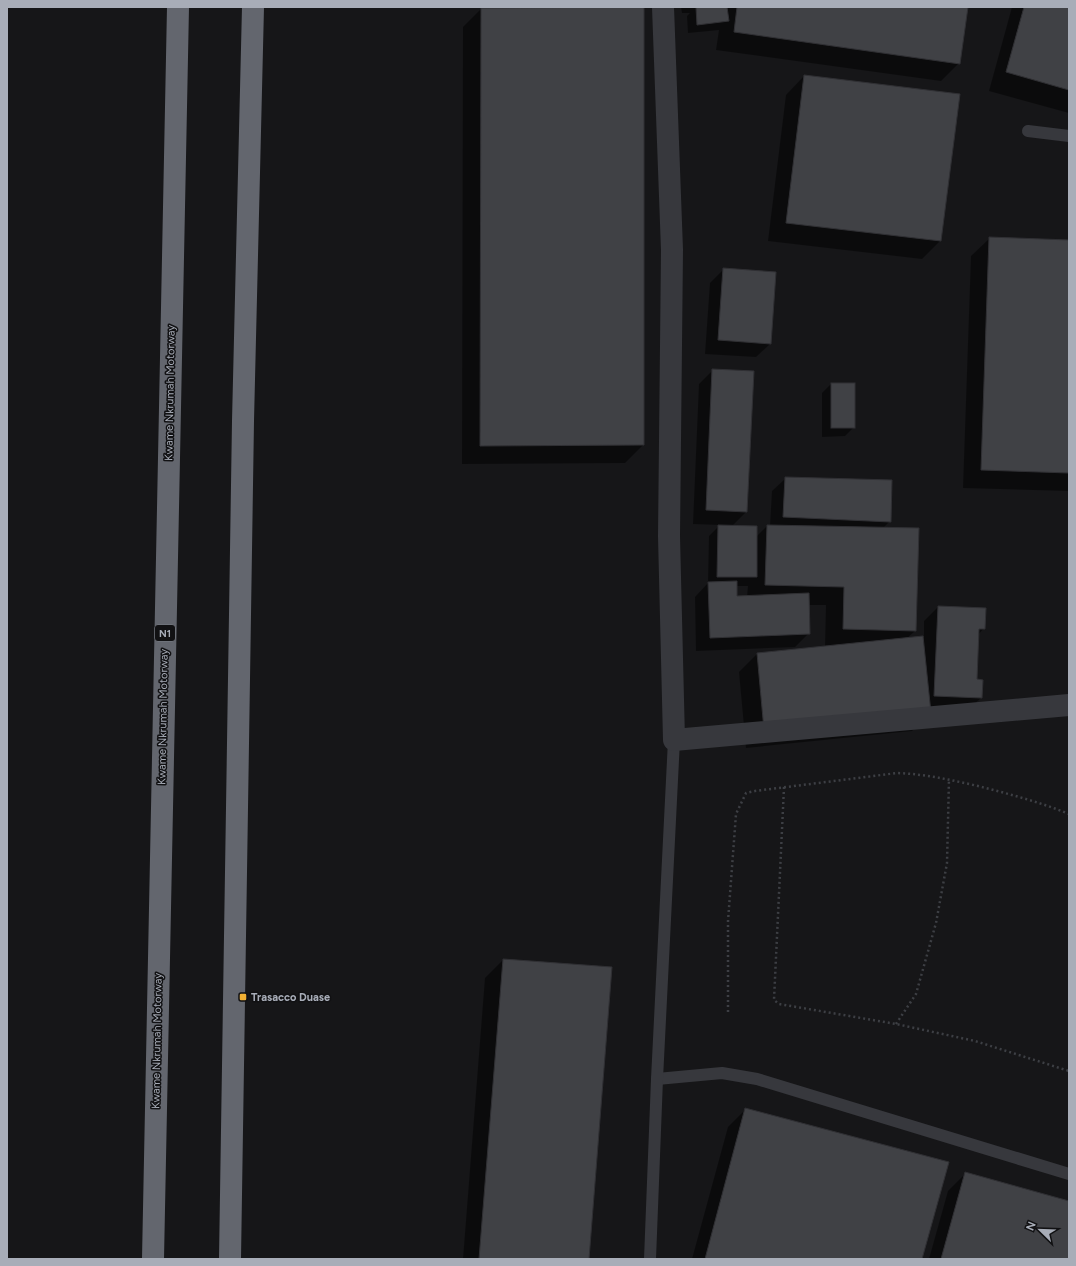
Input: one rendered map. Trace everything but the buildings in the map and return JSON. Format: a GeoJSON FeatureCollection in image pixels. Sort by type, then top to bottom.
{"type":"FeatureCollection","features":[{"type":"Feature","properties":{"kind":"highway","name":"Kwame Nkrumah Motorway"},"geometry":{"type":"LineString","coordinates":[[153,1259],[178,7]]}},
{"type":"Feature","properties":{"kind":"highway"},"geometry":{"type":"LineString","coordinates":[[230,1259],[243,429],[253,7]]}},
{"type":"Feature","properties":{"kind":"street"},"geometry":{"type":"LineString","coordinates":[[663,7],[672,250],[669,536],[674,740],[1069,705]]}},
{"type":"Feature","properties":{"kind":"lane"},"geometry":{"type":"LineString","coordinates":[[1028,131],[1069,136]]}},
{"type":"Feature","properties":{"kind":"lane"},"geometry":{"type":"LineString","coordinates":[[650,1259],[657,1079],[674,740]]}},
{"type":"Feature","properties":{"kind":"lane"},"geometry":{"type":"LineString","coordinates":[[657,1079],[722,1073],[758,1079],[1069,1174]]}},
{"type":"Feature","properties":{"kind":"path"},"geometry":{"type":"LineString","coordinates":[[728,1012],[728,921],[736,814],[746,793],[897,773],[918,773],[1007,793],[1069,814]]}},
{"type":"Feature","properties":{"kind":"path"},"geometry":{"type":"LineString","coordinates":[[896,1024],[916,994],[936,923],[947,863],[949,779]]}},
{"type":"Feature","properties":{"kind":"path"},"geometry":{"type":"LineString","coordinates":[[784,787],[774,1000],[779,1004],[896,1024],[975,1041],[1069,1071]]}},
{"type":"Feature","properties":{"kind":"place","name":"Trasacco Duase"},"geometry":{"type":"Point","coordinates":[243,997]}}]}
